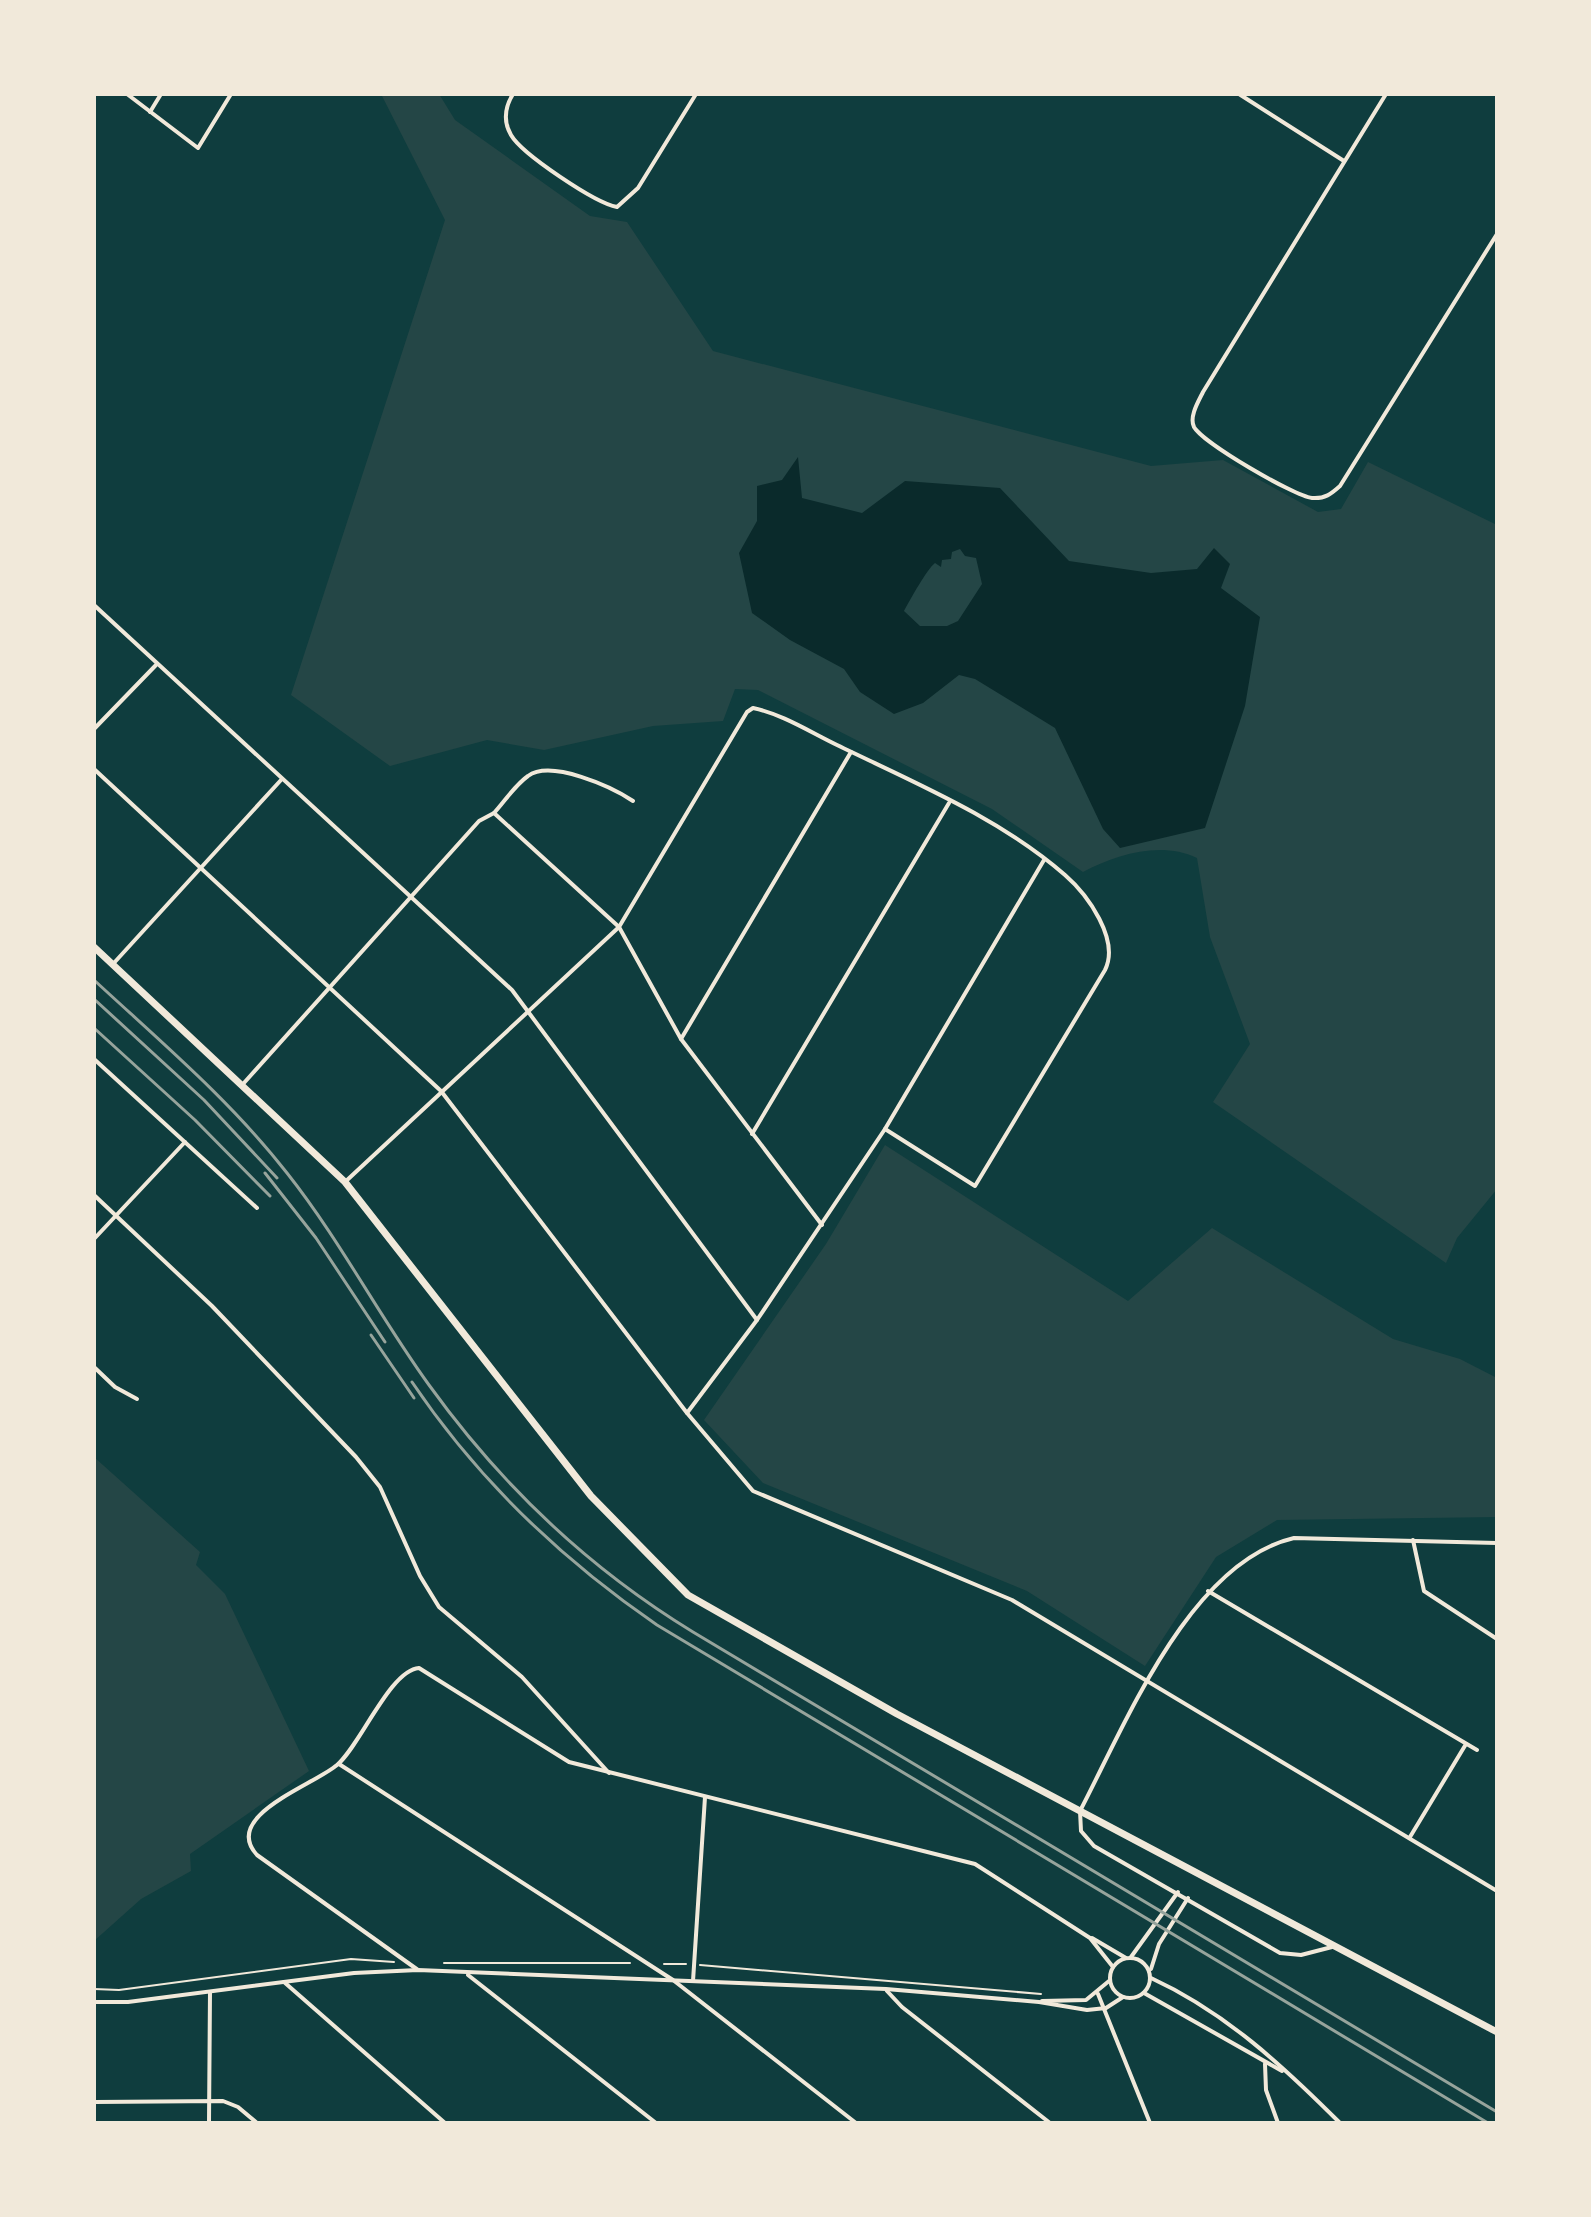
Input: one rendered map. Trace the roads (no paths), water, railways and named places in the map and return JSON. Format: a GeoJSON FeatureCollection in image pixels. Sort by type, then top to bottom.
{"type":"FeatureCollection","features":[{"type":"Feature","properties":{"kind":"main road"},"geometry":{"type":"LineString","coordinates":[[94,947],[345,1182],[591,1496],[677,1587],[776,1647],[1497,2032]]}},
{"type":"Feature","properties":{"kind":"street"},"geometry":{"type":"LineString","coordinates":[[127,94],[198,148],[231,94]]}},
{"type":"Feature","properties":{"kind":"street"},"geometry":{"type":"LineString","coordinates":[[150,112],[161,94]]}},
{"type":"Feature","properties":{"kind":"street"},"geometry":{"type":"LineString","coordinates":[[513,94],[505,115],[512,138],[589,198],[617,207],[638,188],[696,94]]}},
{"type":"Feature","properties":{"kind":"street"},"geometry":{"type":"LineString","coordinates":[[1239,94],[1344,161]]}},
{"type":"Feature","properties":{"kind":"street"},"geometry":{"type":"LineString","coordinates":[[1386,94],[1210,379],[1192,419],[1200,434],[1296,493],[1324,497],[1340,486],[1497,234]]}},
{"type":"Feature","properties":{"kind":"street"},"geometry":{"type":"LineString","coordinates":[[94,605],[512,990],[757,1320]]}},
{"type":"Feature","properties":{"kind":"street"},"geometry":{"type":"LineString","coordinates":[[94,729],[157,664]]}},
{"type":"Feature","properties":{"kind":"street"},"geometry":{"type":"LineString","coordinates":[[345,1182],[619,927],[747,712],[753,708],[851,752],[949,802],[1044,860],[1071,881],[1109,942],[1110,958],[1105,970],[975,1186],[885,1129]]}},
{"type":"Feature","properties":{"kind":"street"},"geometry":{"type":"LineString","coordinates":[[681,1039],[851,752]]}},
{"type":"Feature","properties":{"kind":"street"},"geometry":{"type":"LineString","coordinates":[[94,769],[441,1091],[687,1413],[747,1486],[762,1497],[998,1593],[1497,1891]]}},
{"type":"Feature","properties":{"kind":"street"},"geometry":{"type":"LineString","coordinates":[[243,1084],[329,984],[479,821],[493,813],[529,775],[549,769],[573,775],[633,801]]}},
{"type":"Feature","properties":{"kind":"street"},"geometry":{"type":"LineString","coordinates":[[113,964],[281,779]]}},
{"type":"Feature","properties":{"kind":"street"},"geometry":{"type":"LineString","coordinates":[[752,1134],[949,802]]}},
{"type":"Feature","properties":{"kind":"street"},"geometry":{"type":"LineString","coordinates":[[493,813],[619,927],[681,1039],[822,1225]]}},
{"type":"Feature","properties":{"kind":"street"},"geometry":{"type":"LineString","coordinates":[[687,1413],[757,1320],[885,1129],[1044,860]]}},
{"type":"Feature","properties":{"kind":"street"},"geometry":{"type":"LineString","coordinates":[[94,1059],[257,1208]]}},
{"type":"Feature","properties":{"kind":"street"},"geometry":{"type":"LineString","coordinates":[[94,1239],[185,1142]]}},
{"type":"Feature","properties":{"kind":"street"},"geometry":{"type":"LineString","coordinates":[[94,1195],[212,1306],[373,1476],[420,1576],[439,1607],[522,1677],[610,1773]]}},
{"type":"Feature","properties":{"kind":"street"},"geometry":{"type":"LineString","coordinates":[[94,1367],[115,1387],[137,1399]]}},
{"type":"Feature","properties":{"kind":"street"},"geometry":{"type":"LineString","coordinates":[[1335,1946],[1301,1955],[1280,1953],[1085,1839],[1079,1825],[1080,1811],[1148,1681],[1208,1591],[1241,1561],[1294,1538],[1497,1543]]}},
{"type":"Feature","properties":{"kind":"street"},"geometry":{"type":"LineString","coordinates":[[1413,1540],[1424,1591],[1497,1639]]}},
{"type":"Feature","properties":{"kind":"street"},"geometry":{"type":"LineString","coordinates":[[1208,1591],[1477,1750]]}},
{"type":"Feature","properties":{"kind":"street"},"geometry":{"type":"LineString","coordinates":[[418,1970],[257,1855],[248,1846],[247,1830],[265,1811],[339,1764],[397,1682],[414,1669],[430,1672],[569,1762],[975,1864],[1090,1938],[1129,1958],[1142,1961],[1151,1975],[1243,2033],[1340,2123]]}},
{"type":"Feature","properties":{"kind":"street"},"geometry":{"type":"LineString","coordinates":[[1410,1837],[1466,1744]]}},
{"type":"Feature","properties":{"kind":"street"},"geometry":{"type":"LineString","coordinates":[[339,1764],[673,1980],[856,2123]]}},
{"type":"Feature","properties":{"kind":"street"},"geometry":{"type":"LineString","coordinates":[[693,1981],[705,1797]]}},
{"type":"Feature","properties":{"kind":"street"},"geometry":{"type":"LineString","coordinates":[[1039,2002],[1079,2001],[1098,1994],[1110,1980],[1113,1967],[1129,1958],[1149,1938],[1178,1892]]}},
{"type":"Feature","properties":{"kind":"street"},"geometry":{"type":"LineString","coordinates":[[94,2002],[128,2002],[283,1982],[418,1970],[886,1989],[1039,2002],[1076,2009],[1105,2008],[1123,1997],[1134,1998],[1144,1993],[1159,1944],[1188,1898]]}},
{"type":"Feature","properties":{"kind":"street"},"geometry":{"type":"LineString","coordinates":[[1090,1938],[1113,1967]]}},
{"type":"Feature","properties":{"kind":"street"},"geometry":{"type":"LineString","coordinates":[[466,1973],[656,2123]]}},
{"type":"Feature","properties":{"kind":"street"},"geometry":{"type":"LineString","coordinates":[[1110,1980],[1112,1987],[1123,1997]]}},
{"type":"Feature","properties":{"kind":"street"},"geometry":{"type":"LineString","coordinates":[[283,1982],[445,2123]]}},
{"type":"Feature","properties":{"kind":"street"},"geometry":{"type":"LineString","coordinates":[[886,1989],[902,2007],[1050,2123]]}},
{"type":"Feature","properties":{"kind":"street"},"geometry":{"type":"LineString","coordinates":[[209,2123],[210,1992]]}},
{"type":"Feature","properties":{"kind":"street"},"geometry":{"type":"LineString","coordinates":[[1144,1993],[1284,2072]]}},
{"type":"Feature","properties":{"kind":"street"},"geometry":{"type":"LineString","coordinates":[[1098,1994],[1150,2123]]}},
{"type":"Feature","properties":{"kind":"street"},"geometry":{"type":"LineString","coordinates":[[1265,2063],[1266,2090],[1278,2123]]}},
{"type":"Feature","properties":{"kind":"street"},"geometry":{"type":"LineString","coordinates":[[94,2102],[229,2102],[257,2123]]}},
{"type":"Feature","properties":{"kind":"railway"},"geometry":{"type":"LineString","coordinates":[[94,980],[243,1121],[325,1225],[411,1359],[457,1422],[516,1490],[582,1552],[654,1607],[693,1632],[1497,2112]]}},
{"type":"Feature","properties":{"kind":"railway"},"geometry":{"type":"LineString","coordinates":[[94,999],[204,1100],[277,1178]]}},
{"type":"Feature","properties":{"kind":"railway"},"geometry":{"type":"LineString","coordinates":[[94,1028],[195,1120],[270,1196]]}},
{"type":"Feature","properties":{"kind":"railway"},"geometry":{"type":"LineString","coordinates":[[265,1173],[316,1238],[385,1342]]}},
{"type":"Feature","properties":{"kind":"railway"},"geometry":{"type":"LineString","coordinates":[[371,1335],[414,1398]]}},
{"type":"Feature","properties":{"kind":"railway"},"geometry":{"type":"LineString","coordinates":[[412,1382],[465,1452],[523,1516],[588,1573],[657,1625],[1488,2123]]}}]}
